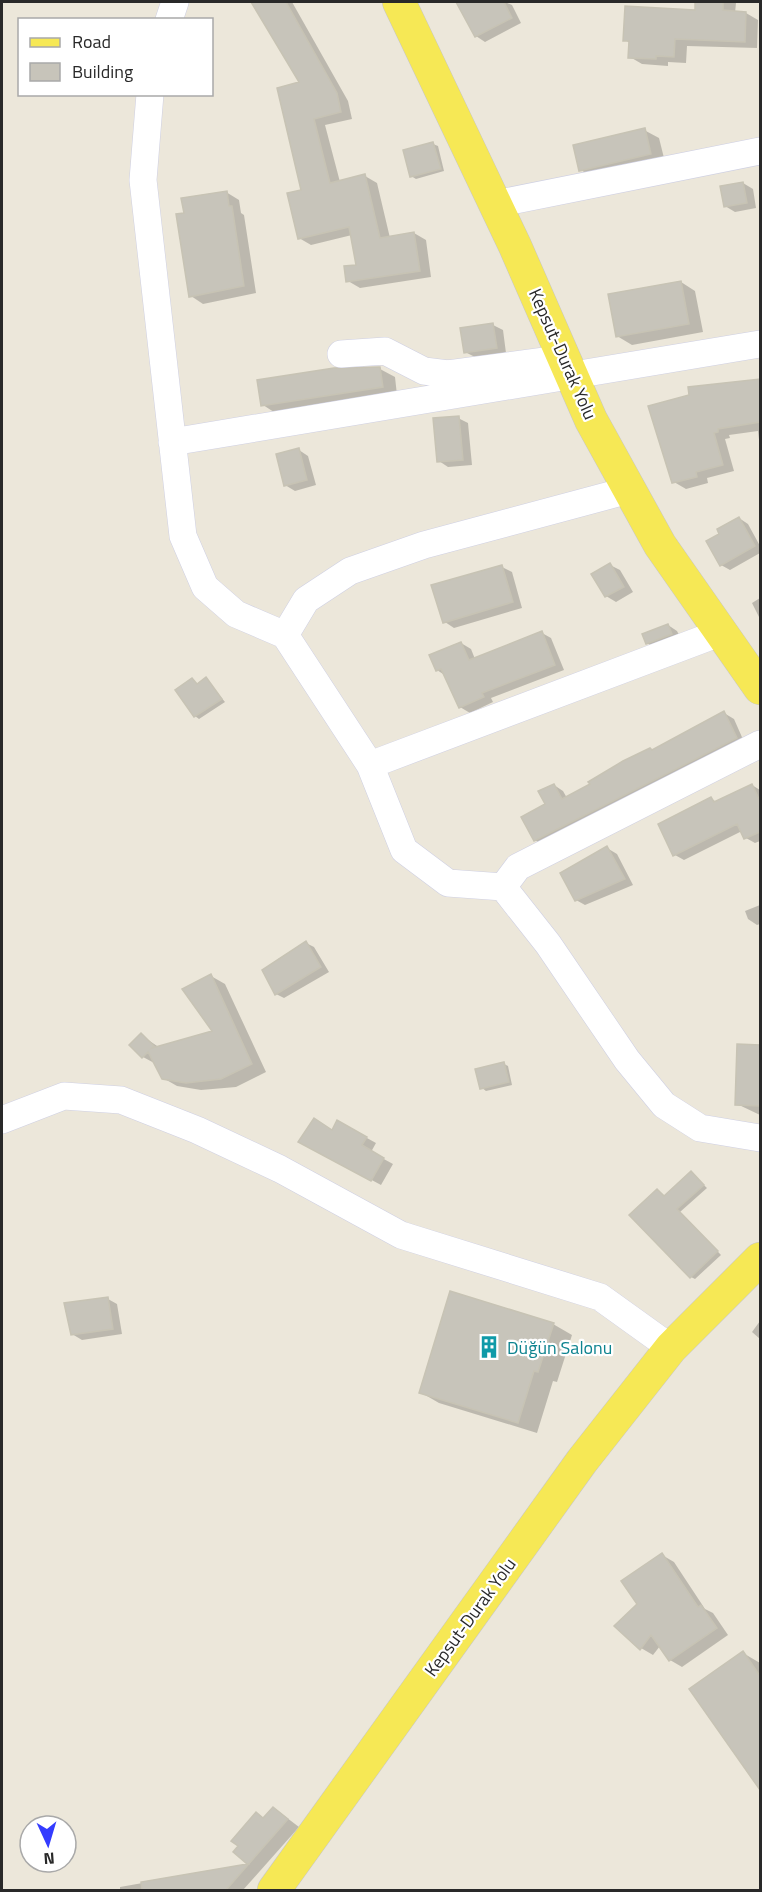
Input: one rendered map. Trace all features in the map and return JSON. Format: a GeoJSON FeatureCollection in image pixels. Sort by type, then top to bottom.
{"type":"FeatureCollection","features":[{"type":"Feature","properties":{"kind":"main road","name":"Kepsut-Durak Yolu"},"geometry":{"type":"LineString","coordinates":[[399,2],[495,204],[591,420],[660,546],[760,688]]}},
{"type":"Feature","properties":{"kind":"main road","name":"Kepsut-Durak Yolu"},"geometry":{"type":"LineString","coordinates":[[274,1890],[575,1471],[671,1348],[760,1259]]}},
{"type":"Feature","properties":{"kind":"main road","name":"Kepsut-Durak Yolu"},"geometry":{"type":"LineString","coordinates":[[671,1348],[760,1283]]}},
{"type":"Feature","properties":{"kind":"street"},"geometry":{"type":"LineString","coordinates":[[170,18],[175,2]]}},
{"type":"Feature","properties":{"kind":"street"},"geometry":{"type":"LineString","coordinates":[[150,96],[142,180],[183,536],[206,587],[236,614],[285,635],[370,765],[404,850],[448,884],[503,887],[548,944],[627,1060],[664,1105],[700,1128],[760,1138]]}},
{"type":"Feature","properties":{"kind":"street"},"geometry":{"type":"LineString","coordinates":[[495,204],[760,151]]}},
{"type":"Feature","properties":{"kind":"street"},"geometry":{"type":"LineString","coordinates":[[341,354],[385,351],[424,371],[448,374],[568,366],[760,344]]}},
{"type":"Feature","properties":{"kind":"street"},"geometry":{"type":"LineString","coordinates":[[172,442],[568,366]]}},
{"type":"Feature","properties":{"kind":"street"},"geometry":{"type":"LineString","coordinates":[[285,635],[306,600],[350,571],[424,545],[629,490]]}},
{"type":"Feature","properties":{"kind":"street"},"geometry":{"type":"LineString","coordinates":[[370,765],[722,632]]}},
{"type":"Feature","properties":{"kind":"street"},"geometry":{"type":"LineString","coordinates":[[503,887],[518,867],[760,744]]}},
{"type":"Feature","properties":{"kind":"street"},"geometry":{"type":"LineString","coordinates":[[2,1120],[64,1096],[121,1100],[197,1130],[280,1169],[401,1235],[600,1297],[671,1348]]}},
{"type":"Feature","properties":{"kind":"building"},"geometry":{"type":"Polygon","coordinates":[[[251,2],[286,2],[337,93],[341,112],[314,119],[330,183],[365,174],[380,238],[414,232],[420,271],[346,282],[344,266],[356,265],[349,227],[298,239],[287,193],[301,190],[277,88],[299,82],[251,2]]]}},
{"type":"Feature","properties":{"kind":"building"},"geometry":{"type":"Polygon","coordinates":[[[456,2],[504,2],[512,18],[475,37],[456,2]]]}},
{"type":"Feature","properties":{"kind":"building"},"geometry":{"type":"Polygon","coordinates":[[[695,2],[723,2],[723,10],[746,12],[745,42],[675,39],[674,57],[628,58],[629,41],[623,41],[625,6],[695,10],[695,2]]]}},
{"type":"Feature","properties":{"kind":"building"},"geometry":{"type":"Polygon","coordinates":[[[645,128],[651,154],[579,171],[573,145],[645,128]]]}},
{"type":"Feature","properties":{"kind":"building"},"geometry":{"type":"Polygon","coordinates":[[[433,142],[441,169],[410,177],[403,150],[433,142]]]}},
{"type":"Feature","properties":{"kind":"building"},"geometry":{"type":"Polygon","coordinates":[[[743,182],[747,203],[724,207],[720,186],[743,182]]]}},
{"type":"Feature","properties":{"kind":"building"},"geometry":{"type":"Polygon","coordinates":[[[227,191],[229,206],[232,206],[244,286],[189,297],[176,214],[184,213],[181,198],[227,191]]]}},
{"type":"Feature","properties":{"kind":"building"},"geometry":{"type":"Polygon","coordinates":[[[681,281],[689,324],[616,337],[608,294],[681,281]]]}},
{"type":"Feature","properties":{"kind":"building"},"geometry":{"type":"Polygon","coordinates":[[[493,323],[497,348],[464,353],[460,328],[493,323]]]}},
{"type":"Feature","properties":{"kind":"building"},"geometry":{"type":"Polygon","coordinates":[[[380,367],[383,387],[261,406],[257,380],[334,368],[380,367]]]}},
{"type":"Feature","properties":{"kind":"building"},"geometry":{"type":"Polygon","coordinates":[[[760,379],[760,422],[718,429],[718,432],[714,433],[723,465],[696,472],[697,477],[672,483],[648,406],[689,395],[688,387],[760,379]]]}},
{"type":"Feature","properties":{"kind":"building"},"geometry":{"type":"Polygon","coordinates":[[[459,416],[463,460],[437,462],[433,418],[459,416]]]}},
{"type":"Feature","properties":{"kind":"building"},"geometry":{"type":"Polygon","coordinates":[[[299,448],[307,480],[284,486],[276,454],[299,448]]]}},
{"type":"Feature","properties":{"kind":"building"},"geometry":{"type":"Polygon","coordinates":[[[739,517],[755,546],[720,566],[706,541],[719,534],[717,529],[739,517]]]}},
{"type":"Feature","properties":{"kind":"building"},"geometry":{"type":"Polygon","coordinates":[[[610,563],[624,587],[605,597],[591,574],[610,563]]]}},
{"type":"Feature","properties":{"kind":"building"},"geometry":{"type":"Polygon","coordinates":[[[502,565],[513,602],[443,623],[431,585],[502,565]]]}},
{"type":"Feature","properties":{"kind":"building"},"geometry":{"type":"Polygon","coordinates":[[[668,624],[672,634],[646,644],[642,634],[668,624]]]}},
{"type":"Feature","properties":{"kind":"building"},"geometry":{"type":"Polygon","coordinates":[[[542,631],[555,665],[482,693],[484,697],[459,708],[441,669],[436,671],[429,655],[461,642],[469,660],[542,631]]]}},
{"type":"Feature","properties":{"kind":"building"},"geometry":{"type":"Polygon","coordinates":[[[206,677],[222,699],[194,717],[175,690],[192,678],[197,684],[206,677]]]}},
{"type":"Feature","properties":{"kind":"building"},"geometry":{"type":"Polygon","coordinates":[[[724,711],[737,738],[534,841],[521,817],[545,804],[538,791],[554,784],[562,799],[590,784],[588,782],[623,761],[650,748],[652,750],[724,711]]]}},
{"type":"Feature","properties":{"kind":"building"},"geometry":{"type":"Polygon","coordinates":[[[752,784],[760,801],[760,832],[744,839],[737,824],[673,856],[658,824],[711,797],[714,802],[752,784]]]}},
{"type":"Feature","properties":{"kind":"building"},"geometry":{"type":"Polygon","coordinates":[[[607,846],[625,879],[575,901],[560,873],[607,846]]]}},
{"type":"Feature","properties":{"kind":"building"},"geometry":{"type":"Polygon","coordinates":[[[306,941],[321,967],[275,995],[262,970],[306,941]]]}},
{"type":"Feature","properties":{"kind":"building"},"geometry":{"type":"Polygon","coordinates":[[[211,974],[252,1064],[221,1079],[186,1083],[162,1079],[148,1052],[142,1058],[129,1045],[141,1033],[154,1046],[152,1048],[212,1031],[182,989],[211,974]]]}},
{"type":"Feature","properties":{"kind":"building"},"geometry":{"type":"Polygon","coordinates":[[[737,1044],[760,1045],[760,1106],[735,1105],[737,1044]]]}},
{"type":"Feature","properties":{"kind":"building"},"geometry":{"type":"Polygon","coordinates":[[[504,1062],[509,1082],[480,1089],[475,1069],[504,1062]]]}},
{"type":"Feature","properties":{"kind":"building"},"geometry":{"type":"Polygon","coordinates":[[[314,1118],[332,1130],[337,1120],[367,1137],[362,1145],[384,1158],[371,1181],[298,1142],[314,1118]]]}},
{"type":"Feature","properties":{"kind":"building"},"geometry":{"type":"Polygon","coordinates":[[[691,1171],[704,1185],[677,1209],[718,1251],[690,1278],[629,1215],[657,1189],[664,1196],[691,1171]]]}},
{"type":"Feature","properties":{"kind":"building","name":"Düğün Salonu"},"geometry":{"type":"Polygon","coordinates":[[[450,1291],[554,1323],[538,1372],[534,1371],[518,1423],[419,1393],[450,1291]]]}},
{"type":"Feature","properties":{"kind":"building"},"geometry":{"type":"Polygon","coordinates":[[[108,1297],[113,1329],[71,1335],[64,1303],[108,1297]]]}},
{"type":"Feature","properties":{"kind":"building"},"geometry":{"type":"Polygon","coordinates":[[[662,1553],[698,1607],[701,1605],[717,1628],[669,1661],[651,1635],[640,1650],[614,1626],[637,1604],[621,1581],[662,1553]]]}},
{"type":"Feature","properties":{"kind":"building"},"geometry":{"type":"Polygon","coordinates":[[[743,1651],[760,1676],[760,1790],[689,1689],[743,1651]]]}},
{"type":"Feature","properties":{"kind":"building"},"geometry":{"type":"Polygon","coordinates":[[[273,1807],[288,1819],[226,1890],[142,1890],[141,1882],[247,1864],[233,1852],[238,1846],[231,1841],[256,1812],[263,1818],[273,1807]]]}},
{"type":"Feature","properties":{"kind":"place","name":"Düğün Salonu"},"geometry":{"type":"Point","coordinates":[489,1347]}}]}
